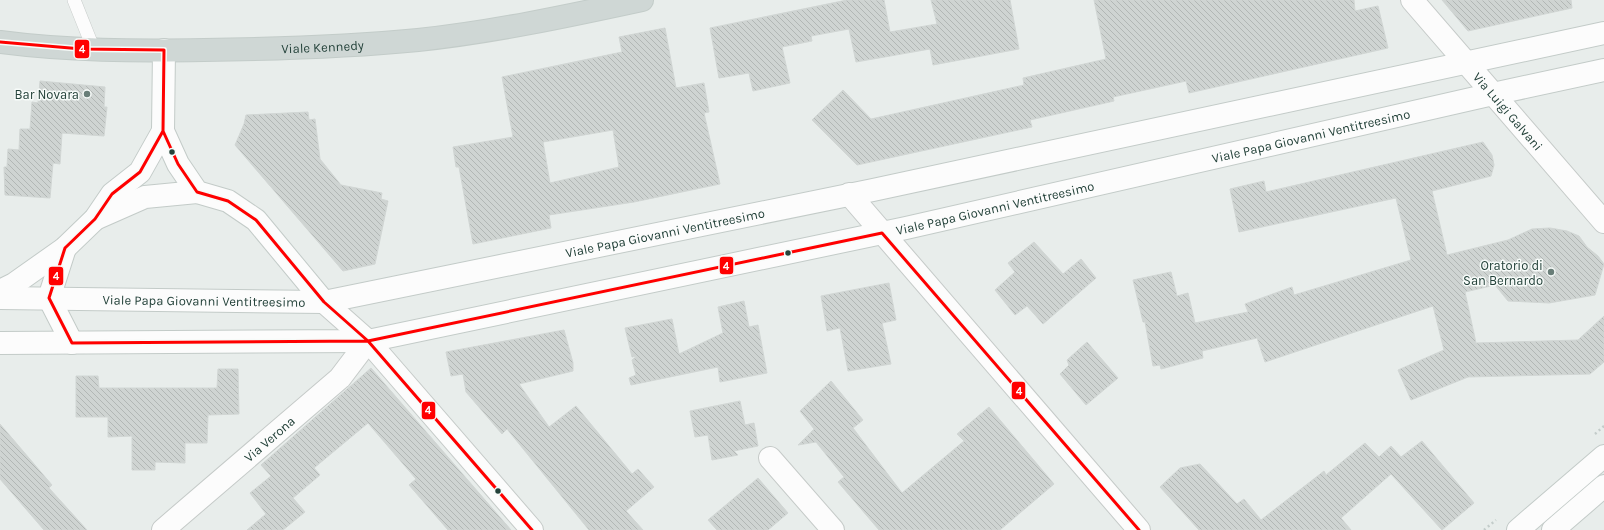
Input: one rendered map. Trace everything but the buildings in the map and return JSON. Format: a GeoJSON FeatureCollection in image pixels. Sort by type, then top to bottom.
{"type":"FeatureCollection","features":[{"type":"Feature","properties":{"kind":"main road","name":"Viale Kennedy"},"geometry":{"type":"LineString","coordinates":[[0,42],[33,47],[94,50],[300,49],[419,40],[512,27],[642,0]]}},
{"type":"Feature","properties":{"kind":"street","name":"Via Luigi Galvani"},"geometry":{"type":"LineString","coordinates":[[1412,0],[1604,222]]}},
{"type":"Feature","properties":{"kind":"street","name":"Viale Papa Giovanni Ventitreesimo"},"geometry":{"type":"LineString","coordinates":[[0,298],[324,302],[849,194],[1465,61],[1604,33]]}},
{"type":"Feature","properties":{"kind":"street"},"geometry":{"type":"LineString","coordinates":[[164,50],[163,131],[178,164],[197,192]]}},
{"type":"Feature","properties":{"kind":"street","name":"Viale Papa Giovanni Ventitreesimo"},"geometry":{"type":"LineString","coordinates":[[0,343],[368,341],[882,233],[1604,70]]}},
{"type":"Feature","properties":{"kind":"street"},"geometry":{"type":"LineString","coordinates":[[0,291],[14,284],[65,248],[95,219],[112,194],[140,172],[163,131]]}},
{"type":"Feature","properties":{"kind":"street"},"geometry":{"type":"LineString","coordinates":[[95,219],[145,197],[197,192],[228,201],[256,220],[324,302],[368,341],[532,530]]}},
{"type":"Feature","properties":{"kind":"street"},"geometry":{"type":"LineString","coordinates":[[849,194],[1139,530]]}},
{"type":"Feature","properties":{"kind":"street"},"geometry":{"type":"LineString","coordinates":[[65,248],[49,298],[72,343]]}},
{"type":"Feature","properties":{"kind":"street","name":"Via Verona"},"geometry":{"type":"LineString","coordinates":[[163,530],[340,378],[368,341]]}},
{"type":"Feature","properties":{"kind":"street"},"geometry":{"type":"LineString","coordinates":[[1518,530],[1604,456]]}},
{"type":"Feature","properties":{"kind":"street"},"geometry":{"type":"LineString","coordinates":[[770,458],[833,530]]}},
{"type":"Feature","properties":{"kind":"street"},"geometry":{"type":"LineString","coordinates":[[1553,530],[1604,486]]}},
{"type":"Feature","properties":{"kind":"lane"},"geometry":{"type":"LineString","coordinates":[[74,0],[94,50]]}},
{"type":"Feature","properties":{"kind":"transit line","name":"4"},"geometry":{"type":"LineString","coordinates":[[0,42],[82,49],[164,50]]}},
{"type":"Feature","properties":{"kind":"transit line","name":"4"},"geometry":{"type":"LineString","coordinates":[[164,50],[163,131],[178,164],[197,192],[228,201],[256,220],[324,302],[368,341],[532,530]]}},
{"type":"Feature","properties":{"kind":"transit line","name":"4"},"geometry":{"type":"LineString","coordinates":[[163,131],[140,172],[112,194],[95,219],[65,248],[49,298],[72,343],[368,341],[882,233],[1139,530]]}},
{"type":"Feature","properties":{"kind":"place","name":"Bar Novara"},"geometry":{"type":"Point","coordinates":[87,94]}},
{"type":"Feature","properties":{"kind":"place","name":"Oratorio di San Bernardo"},"geometry":{"type":"Point","coordinates":[1551,272]}}]}
